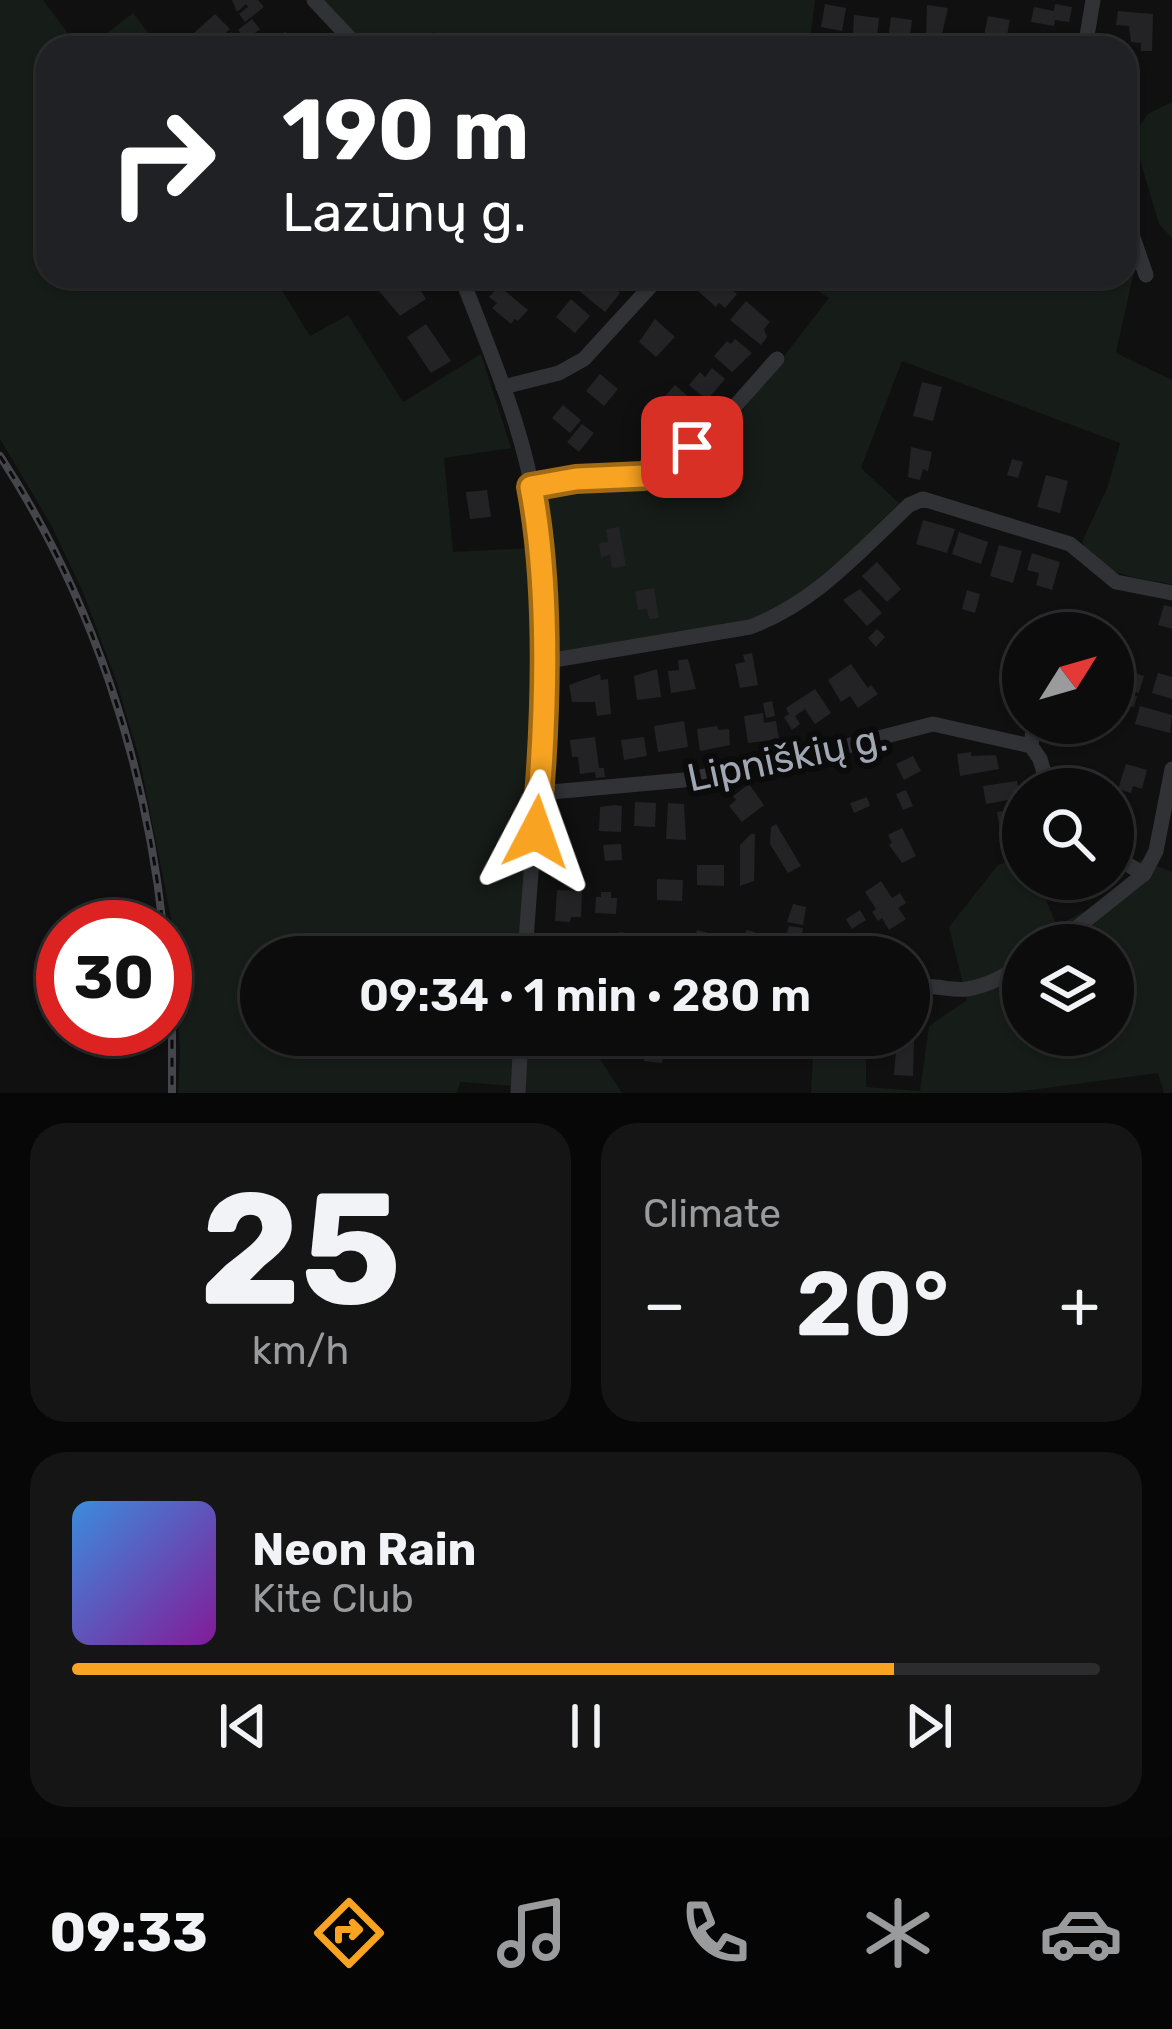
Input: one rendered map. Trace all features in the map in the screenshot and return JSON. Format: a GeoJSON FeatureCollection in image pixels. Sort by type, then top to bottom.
{"type":"FeatureCollection","features":[{"type":"Feature","properties":{"kind":"street"},"geometry":{"type":"LineString","coordinates":[[314,0],[348,36]]}},
{"type":"Feature","properties":{"kind":"street"},"geometry":{"type":"LineString","coordinates":[[1087,36],[1093,0]]}},
{"type":"Feature","properties":{"kind":"street"},"geometry":{"type":"LineString","coordinates":[[1137,249],[1146,275]]}},
{"type":"Feature","properties":{"kind":"street"},"geometry":{"type":"LineString","coordinates":[[465,288],[503,387],[537,518],[540,793],[527,936]]}},
{"type":"Feature","properties":{"kind":"street"},"geometry":{"type":"LineString","coordinates":[[503,387],[573,367],[649,288]]}},
{"type":"Feature","properties":{"kind":"street"},"geometry":{"type":"LineString","coordinates":[[531,487],[658,471],[723,418],[777,359]]}},
{"type":"Feature","properties":{"kind":"street"},"geometry":{"type":"LineString","coordinates":[[542,662],[750,627],[776,617],[826,584],[909,505],[923,499],[1070,544],[1116,582],[1172,593]]}},
{"type":"Feature","properties":{"kind":"street","name":"Lipniškių g."},"geometry":{"type":"LineString","coordinates":[[540,793],[684,780],[808,756],[933,724],[1031,746]]}},
{"type":"Feature","properties":{"kind":"street"},"geometry":{"type":"LineString","coordinates":[[1031,746],[1043,768]]}},
{"type":"Feature","properties":{"kind":"street"},"geometry":{"type":"LineString","coordinates":[[1081,924],[1144,874],[1156,851],[1172,769]]}},
{"type":"Feature","properties":{"kind":"street"},"geometry":{"type":"LineString","coordinates":[[1134,868],[1144,874]]}},
{"type":"Feature","properties":{"kind":"street"},"geometry":{"type":"LineString","coordinates":[[930,985],[965,990],[1002,977]]}},
{"type":"Feature","properties":{"kind":"street"},"geometry":{"type":"LineString","coordinates":[[518,1093],[520,1056]]}},
{"type":"Feature","properties":{"kind":"shaded area"},"geometry":{"type":"Polygon","coordinates":[[[0,0],[43,0],[70,36],[36,36],[36,288],[280,288],[310,336],[348,315],[403,402],[481,354],[511,448],[444,458],[453,552],[531,548],[536,678],[523,936],[240,936],[240,1056],[516,1056],[514,1086],[460,1082],[457,1093],[178,1093],[180,1056],[192,1056],[192,900],[167,900],[140,761],[116,680],[51,525],[0,439],[0,0]]]}},
{"type":"Feature","properties":{"kind":"shaded area"},"geometry":{"type":"Polygon","coordinates":[[[324,0],[815,0],[810,36],[437,36],[435,32],[356,36],[324,0]]]}},
{"type":"Feature","properties":{"kind":"shaded area"},"geometry":{"type":"Polygon","coordinates":[[[133,13],[151,36],[103,36],[133,13]]]}},
{"type":"Feature","properties":{"kind":"shaded area"},"geometry":{"type":"Polygon","coordinates":[[[1172,102],[1172,238],[1159,224],[1137,150],[1137,130],[1148,114],[1172,102]]]}},
{"type":"Feature","properties":{"kind":"shaded area"},"geometry":{"type":"Polygon","coordinates":[[[814,288],[1130,288],[1116,353],[1172,380],[1172,584],[1110,569],[1082,542],[1108,486],[1120,443],[902,361],[861,468],[899,503],[822,580],[764,618],[551,654],[543,499],[654,485],[731,425],[829,298],[814,288]]]}},
{"type":"Feature","properties":{"kind":"shaded area"},"geometry":{"type":"Polygon","coordinates":[[[1141,860],[1172,872],[1172,1093],[1164,1093],[1158,1073],[1008,1093],[811,1093],[813,1056],[866,1056],[866,1087],[920,1091],[925,1056],[930,1056],[930,1025],[967,1000],[949,927],[1002,864],[1002,900],[1046,900],[1056,924],[1002,924],[1002,1056],[1134,1056],[1134,924],[1061,924],[1103,900],[1134,900],[1134,872],[1141,860]]]}},
{"type":"Feature","properties":{"kind":"shaded area"},"geometry":{"type":"Polygon","coordinates":[[[527,1056],[598,1056],[622,1093],[525,1093],[527,1056]]]}},
{"type":"Feature","properties":{"kind":"building"},"geometry":{"type":"Polygon","coordinates":[[[232,0],[258,0],[264,7],[245,22],[239,14],[248,7],[237,12],[232,0]]]}},
{"type":"Feature","properties":{"kind":"building"},"geometry":{"type":"Polygon","coordinates":[[[825,4],[846,8],[842,31],[821,27],[825,4]]]}},
{"type":"Feature","properties":{"kind":"building"},"geometry":{"type":"Polygon","coordinates":[[[1055,4],[1072,7],[1069,22],[1055,20],[1054,26],[1031,22],[1034,7],[1054,11],[1055,4]]]}},
{"type":"Feature","properties":{"kind":"building"},"geometry":{"type":"Polygon","coordinates":[[[927,5],[948,8],[941,36],[926,36],[927,5]]]}},
{"type":"Feature","properties":{"kind":"building"},"geometry":{"type":"Polygon","coordinates":[[[1118,11],[1153,14],[1152,51],[1141,51],[1129,26],[1116,25],[1118,11]]]}},
{"type":"Feature","properties":{"kind":"building"},"geometry":{"type":"Polygon","coordinates":[[[215,14],[230,29],[222,36],[194,33],[215,14]]]}},
{"type":"Feature","properties":{"kind":"building"},"geometry":{"type":"Polygon","coordinates":[[[854,15],[879,18],[877,36],[853,33],[854,15]]]}},
{"type":"Feature","properties":{"kind":"building"},"geometry":{"type":"Polygon","coordinates":[[[988,16],[1010,20],[1007,36],[984,36],[988,16]]]}},
{"type":"Feature","properties":{"kind":"building"},"geometry":{"type":"Polygon","coordinates":[[[891,17],[912,20],[910,36],[889,36],[891,17]]]}},
{"type":"Feature","properties":{"kind":"building"},"geometry":{"type":"Polygon","coordinates":[[[252,19],[260,29],[251,36],[238,30],[252,19]]]}},
{"type":"Feature","properties":{"kind":"building"},"geometry":{"type":"Polygon","coordinates":[[[419,288],[426,299],[400,316],[379,291],[419,288]]]}},
{"type":"Feature","properties":{"kind":"building"},"geometry":{"type":"Polygon","coordinates":[[[501,288],[528,310],[511,324],[492,308],[497,303],[489,297],[501,288]]]}},
{"type":"Feature","properties":{"kind":"building"},"geometry":{"type":"Polygon","coordinates":[[[614,288],[620,293],[605,312],[577,289],[614,288]]]}},
{"type":"Feature","properties":{"kind":"building"},"geometry":{"type":"Polygon","coordinates":[[[730,288],[737,294],[725,308],[719,303],[716,307],[698,291],[730,288]]]}},
{"type":"Feature","properties":{"kind":"building"},"geometry":{"type":"Polygon","coordinates":[[[571,299],[590,316],[575,333],[556,317],[571,299]]]}},
{"type":"Feature","properties":{"kind":"building"},"geometry":{"type":"Polygon","coordinates":[[[746,301],[770,322],[761,345],[730,320],[746,301]]]}},
{"type":"Feature","properties":{"kind":"building"},"geometry":{"type":"Polygon","coordinates":[[[655,319],[675,337],[656,357],[639,342],[655,319]]]}},
{"type":"Feature","properties":{"kind":"building"},"geometry":{"type":"Polygon","coordinates":[[[426,324],[451,361],[431,373],[407,337],[426,324]]]}},
{"type":"Feature","properties":{"kind":"building"},"geometry":{"type":"Polygon","coordinates":[[[735,339],[752,353],[732,372],[714,356],[735,339]]]}},
{"type":"Feature","properties":{"kind":"building"},"geometry":{"type":"Polygon","coordinates":[[[712,368],[725,379],[707,400],[689,385],[700,372],[705,377],[712,368]]]}},
{"type":"Feature","properties":{"kind":"building"},"geometry":{"type":"Polygon","coordinates":[[[600,374],[618,389],[604,406],[586,391],[600,374]]]}},
{"type":"Feature","properties":{"kind":"building"},"geometry":{"type":"Polygon","coordinates":[[[922,382],[942,387],[933,421],[913,416],[922,382]]]}},
{"type":"Feature","properties":{"kind":"building"},"geometry":{"type":"Polygon","coordinates":[[[675,385],[700,407],[687,428],[667,411],[673,404],[664,397],[675,385]]]}},
{"type":"Feature","properties":{"kind":"building"},"geometry":{"type":"Polygon","coordinates":[[[563,405],[581,420],[570,433],[552,418],[563,405]]]}},
{"type":"Feature","properties":{"kind":"building"},"geometry":{"type":"Polygon","coordinates":[[[582,424],[594,433],[579,452],[567,442],[582,424]]]}},
{"type":"Feature","properties":{"kind":"building"},"geometry":{"type":"Polygon","coordinates":[[[911,447],[932,452],[928,471],[923,469],[920,480],[908,477],[911,447]]]}},
{"type":"Feature","properties":{"kind":"building"},"geometry":{"type":"Polygon","coordinates":[[[1012,459],[1023,462],[1018,478],[1007,475],[1012,459]]]}},
{"type":"Feature","properties":{"kind":"building"},"geometry":{"type":"Polygon","coordinates":[[[1046,475],[1068,481],[1060,513],[1037,507],[1046,475]]]}},
{"type":"Feature","properties":{"kind":"building"},"geometry":{"type":"Polygon","coordinates":[[[487,490],[491,517],[470,519],[466,492],[487,490]]]}},
{"type":"Feature","properties":{"kind":"building"},"geometry":{"type":"Polygon","coordinates":[[[923,520],[955,529],[947,553],[916,544],[923,520]]]}},
{"type":"Feature","properties":{"kind":"building"},"geometry":{"type":"Polygon","coordinates":[[[619,527],[626,566],[612,568],[610,555],[601,557],[599,543],[608,542],[606,529],[619,527]]]}},
{"type":"Feature","properties":{"kind":"building"},"geometry":{"type":"Polygon","coordinates":[[[959,532],[988,542],[981,564],[952,554],[959,532]]]}},
{"type":"Feature","properties":{"kind":"building"},"geometry":{"type":"Polygon","coordinates":[[[999,545],[1022,551],[1013,583],[990,576],[999,545]]]}},
{"type":"Feature","properties":{"kind":"building"},"geometry":{"type":"Polygon","coordinates":[[[1032,553],[1060,562],[1052,590],[1036,585],[1039,573],[1027,570],[1032,553]]]}},
{"type":"Feature","properties":{"kind":"building"},"geometry":{"type":"Polygon","coordinates":[[[877,562],[901,589],[887,602],[862,576],[877,562]]]}},
{"type":"Feature","properties":{"kind":"building"},"geometry":{"type":"Polygon","coordinates":[[[654,588],[659,618],[649,619],[647,609],[638,610],[635,591],[654,588]]]}},
{"type":"Feature","properties":{"kind":"building"},"geometry":{"type":"Polygon","coordinates":[[[860,589],[882,613],[867,626],[843,600],[860,589]]]}},
{"type":"Feature","properties":{"kind":"building"},"geometry":{"type":"Polygon","coordinates":[[[967,590],[980,594],[975,613],[962,609],[967,590]]]}},
{"type":"Feature","properties":{"kind":"building"},"geometry":{"type":"Polygon","coordinates":[[[1164,605],[1172,607],[1172,629],[1158,625],[1164,605]]]}},
{"type":"Feature","properties":{"kind":"building"},"geometry":{"type":"Polygon","coordinates":[[[877,629],[885,637],[876,647],[868,638],[877,629]]]}},
{"type":"Feature","properties":{"kind":"building"},"geometry":{"type":"Polygon","coordinates":[[[752,653],[758,685],[740,688],[735,664],[745,662],[743,655],[752,653]]]}},
{"type":"Feature","properties":{"kind":"building"},"geometry":{"type":"Polygon","coordinates":[[[688,659],[696,689],[671,693],[668,671],[679,670],[678,660],[688,659]]]}},
{"type":"Feature","properties":{"kind":"building"},"geometry":{"type":"Polygon","coordinates":[[[851,664],[878,694],[858,708],[850,696],[841,702],[828,680],[851,664]]]}},
{"type":"Feature","properties":{"kind":"building"},"geometry":{"type":"Polygon","coordinates":[[[657,669],[661,697],[637,700],[634,676],[657,669]]]}},
{"type":"Feature","properties":{"kind":"building"},"geometry":{"type":"Polygon","coordinates":[[[1134,673],[1144,676],[1139,693],[1134,691],[1134,673]]]}},
{"type":"Feature","properties":{"kind":"building"},"geometry":{"type":"Polygon","coordinates":[[[1158,673],[1172,677],[1172,699],[1152,693],[1158,673]]]}},
{"type":"Feature","properties":{"kind":"building"},"geometry":{"type":"Polygon","coordinates":[[[600,674],[601,680],[608,679],[611,714],[597,716],[595,702],[572,702],[569,685],[600,674]]]}},
{"type":"Feature","properties":{"kind":"building"},"geometry":{"type":"Polygon","coordinates":[[[815,689],[831,713],[815,724],[805,709],[795,716],[800,724],[792,730],[784,717],[789,714],[786,708],[815,689]]]}},
{"type":"Feature","properties":{"kind":"building"},"geometry":{"type":"Polygon","coordinates":[[[772,701],[775,716],[766,718],[763,703],[772,701]]]}},
{"type":"Feature","properties":{"kind":"building"},"geometry":{"type":"Polygon","coordinates":[[[1140,706],[1172,715],[1170,733],[1135,724],[1140,706]]]}},
{"type":"Feature","properties":{"kind":"building"},"geometry":{"type":"Polygon","coordinates":[[[763,713],[764,723],[776,721],[779,739],[748,743],[744,716],[763,713]]]}},
{"type":"Feature","properties":{"kind":"building"},"geometry":{"type":"Polygon","coordinates":[[[684,721],[688,747],[658,752],[654,726],[684,721]]]}},
{"type":"Feature","properties":{"kind":"building"},"geometry":{"type":"Polygon","coordinates":[[[717,726],[718,730],[729,729],[730,745],[700,751],[697,729],[717,726]]]}},
{"type":"Feature","properties":{"kind":"building"},"geometry":{"type":"Polygon","coordinates":[[[595,737],[599,768],[604,768],[605,777],[596,778],[595,772],[580,774],[578,757],[572,757],[570,740],[595,737]]]}},
{"type":"Feature","properties":{"kind":"building"},"geometry":{"type":"Polygon","coordinates":[[[644,737],[647,756],[624,760],[621,740],[644,737]]]}},
{"type":"Feature","properties":{"kind":"building"},"geometry":{"type":"Polygon","coordinates":[[[971,752],[971,756],[996,755],[999,769],[960,776],[957,754],[971,752]]]}},
{"type":"Feature","properties":{"kind":"building"},"geometry":{"type":"Polygon","coordinates":[[[913,756],[921,771],[904,780],[896,764],[913,756]]]}},
{"type":"Feature","properties":{"kind":"building"},"geometry":{"type":"Polygon","coordinates":[[[1126,764],[1147,770],[1142,789],[1134,786],[1134,768],[1125,768],[1126,764]]]}},
{"type":"Feature","properties":{"kind":"building"},"geometry":{"type":"Polygon","coordinates":[[[1002,783],[1002,801],[986,804],[983,786],[1002,783]]]}},
{"type":"Feature","properties":{"kind":"building"},"geometry":{"type":"Polygon","coordinates":[[[749,784],[764,805],[742,822],[729,806],[736,800],[733,796],[749,784]]]}},
{"type":"Feature","properties":{"kind":"building"},"geometry":{"type":"Polygon","coordinates":[[[906,790],[913,806],[903,810],[896,794],[906,790]]]}},
{"type":"Feature","properties":{"kind":"building"},"geometry":{"type":"Polygon","coordinates":[[[867,797],[870,806],[854,813],[850,803],[867,797]]]}},
{"type":"Feature","properties":{"kind":"building"},"geometry":{"type":"Polygon","coordinates":[[[635,802],[656,803],[655,827],[634,826],[635,802]]]}},
{"type":"Feature","properties":{"kind":"building"},"geometry":{"type":"Polygon","coordinates":[[[668,803],[684,804],[686,840],[666,839],[668,803]]]}},
{"type":"Feature","properties":{"kind":"building"},"geometry":{"type":"Polygon","coordinates":[[[622,806],[621,832],[599,831],[600,807],[622,806]]]}},
{"type":"Feature","properties":{"kind":"building"},"geometry":{"type":"Polygon","coordinates":[[[776,824],[801,866],[788,873],[770,844],[771,827],[776,824]]]}},
{"type":"Feature","properties":{"kind":"building"},"geometry":{"type":"Polygon","coordinates":[[[902,828],[916,856],[902,863],[888,835],[902,828]]]}},
{"type":"Feature","properties":{"kind":"building"},"geometry":{"type":"Polygon","coordinates":[[[755,834],[754,881],[740,886],[740,845],[755,834]]]}},
{"type":"Feature","properties":{"kind":"building"},"geometry":{"type":"Polygon","coordinates":[[[621,844],[622,860],[605,861],[603,845],[621,844]]]}},
{"type":"Feature","properties":{"kind":"building"},"geometry":{"type":"Polygon","coordinates":[[[697,865],[724,865],[724,886],[697,885],[697,865]]]}},
{"type":"Feature","properties":{"kind":"building"},"geometry":{"type":"Polygon","coordinates":[[[657,879],[683,880],[682,901],[657,900],[657,879]]]}},
{"type":"Feature","properties":{"kind":"building"},"geometry":{"type":"Polygon","coordinates":[[[881,881],[892,898],[900,893],[906,903],[898,908],[906,919],[889,930],[872,912],[876,909],[865,892],[881,881]]]}},
{"type":"Feature","properties":{"kind":"building"},"geometry":{"type":"Polygon","coordinates":[[[557,890],[582,891],[581,917],[555,921],[557,890]]]}},
{"type":"Feature","properties":{"kind":"building"},"geometry":{"type":"Polygon","coordinates":[[[601,892],[617,898],[616,914],[595,913],[601,892]]]}},
{"type":"Feature","properties":{"kind":"building"},"geometry":{"type":"Polygon","coordinates":[[[793,904],[806,907],[803,925],[787,922],[793,904]]]}},
{"type":"Feature","properties":{"kind":"building"},"geometry":{"type":"Polygon","coordinates":[[[860,910],[866,920],[852,929],[846,919],[860,910]]]}},
{"type":"Feature","properties":{"kind":"building"},"geometry":{"type":"Polygon","coordinates":[[[789,926],[803,928],[802,936],[786,936],[789,926]]]}},
{"type":"Feature","properties":{"kind":"building"},"geometry":{"type":"Polygon","coordinates":[[[645,1056],[663,1056],[662,1063],[644,1061],[645,1056]]]}},
{"type":"Feature","properties":{"kind":"building"},"geometry":{"type":"Polygon","coordinates":[[[896,1056],[914,1056],[913,1076],[894,1075],[896,1056]]]}},
{"type":"Feature","properties":{"kind":"railway"},"geometry":{"type":"LineString","coordinates":[[0,456],[62,566],[109,682],[143,803],[160,900]]}},
{"type":"Feature","properties":{"kind":"railway"},"geometry":{"type":"LineString","coordinates":[[172,1056],[172,1093]]}},
{"type":"Feature","properties":{"kind":"route"},"geometry":{"type":"LineString","coordinates":[[536,832],[543,718],[537,518],[531,487],[576,479],[644,476],[692,447]]}}]}
